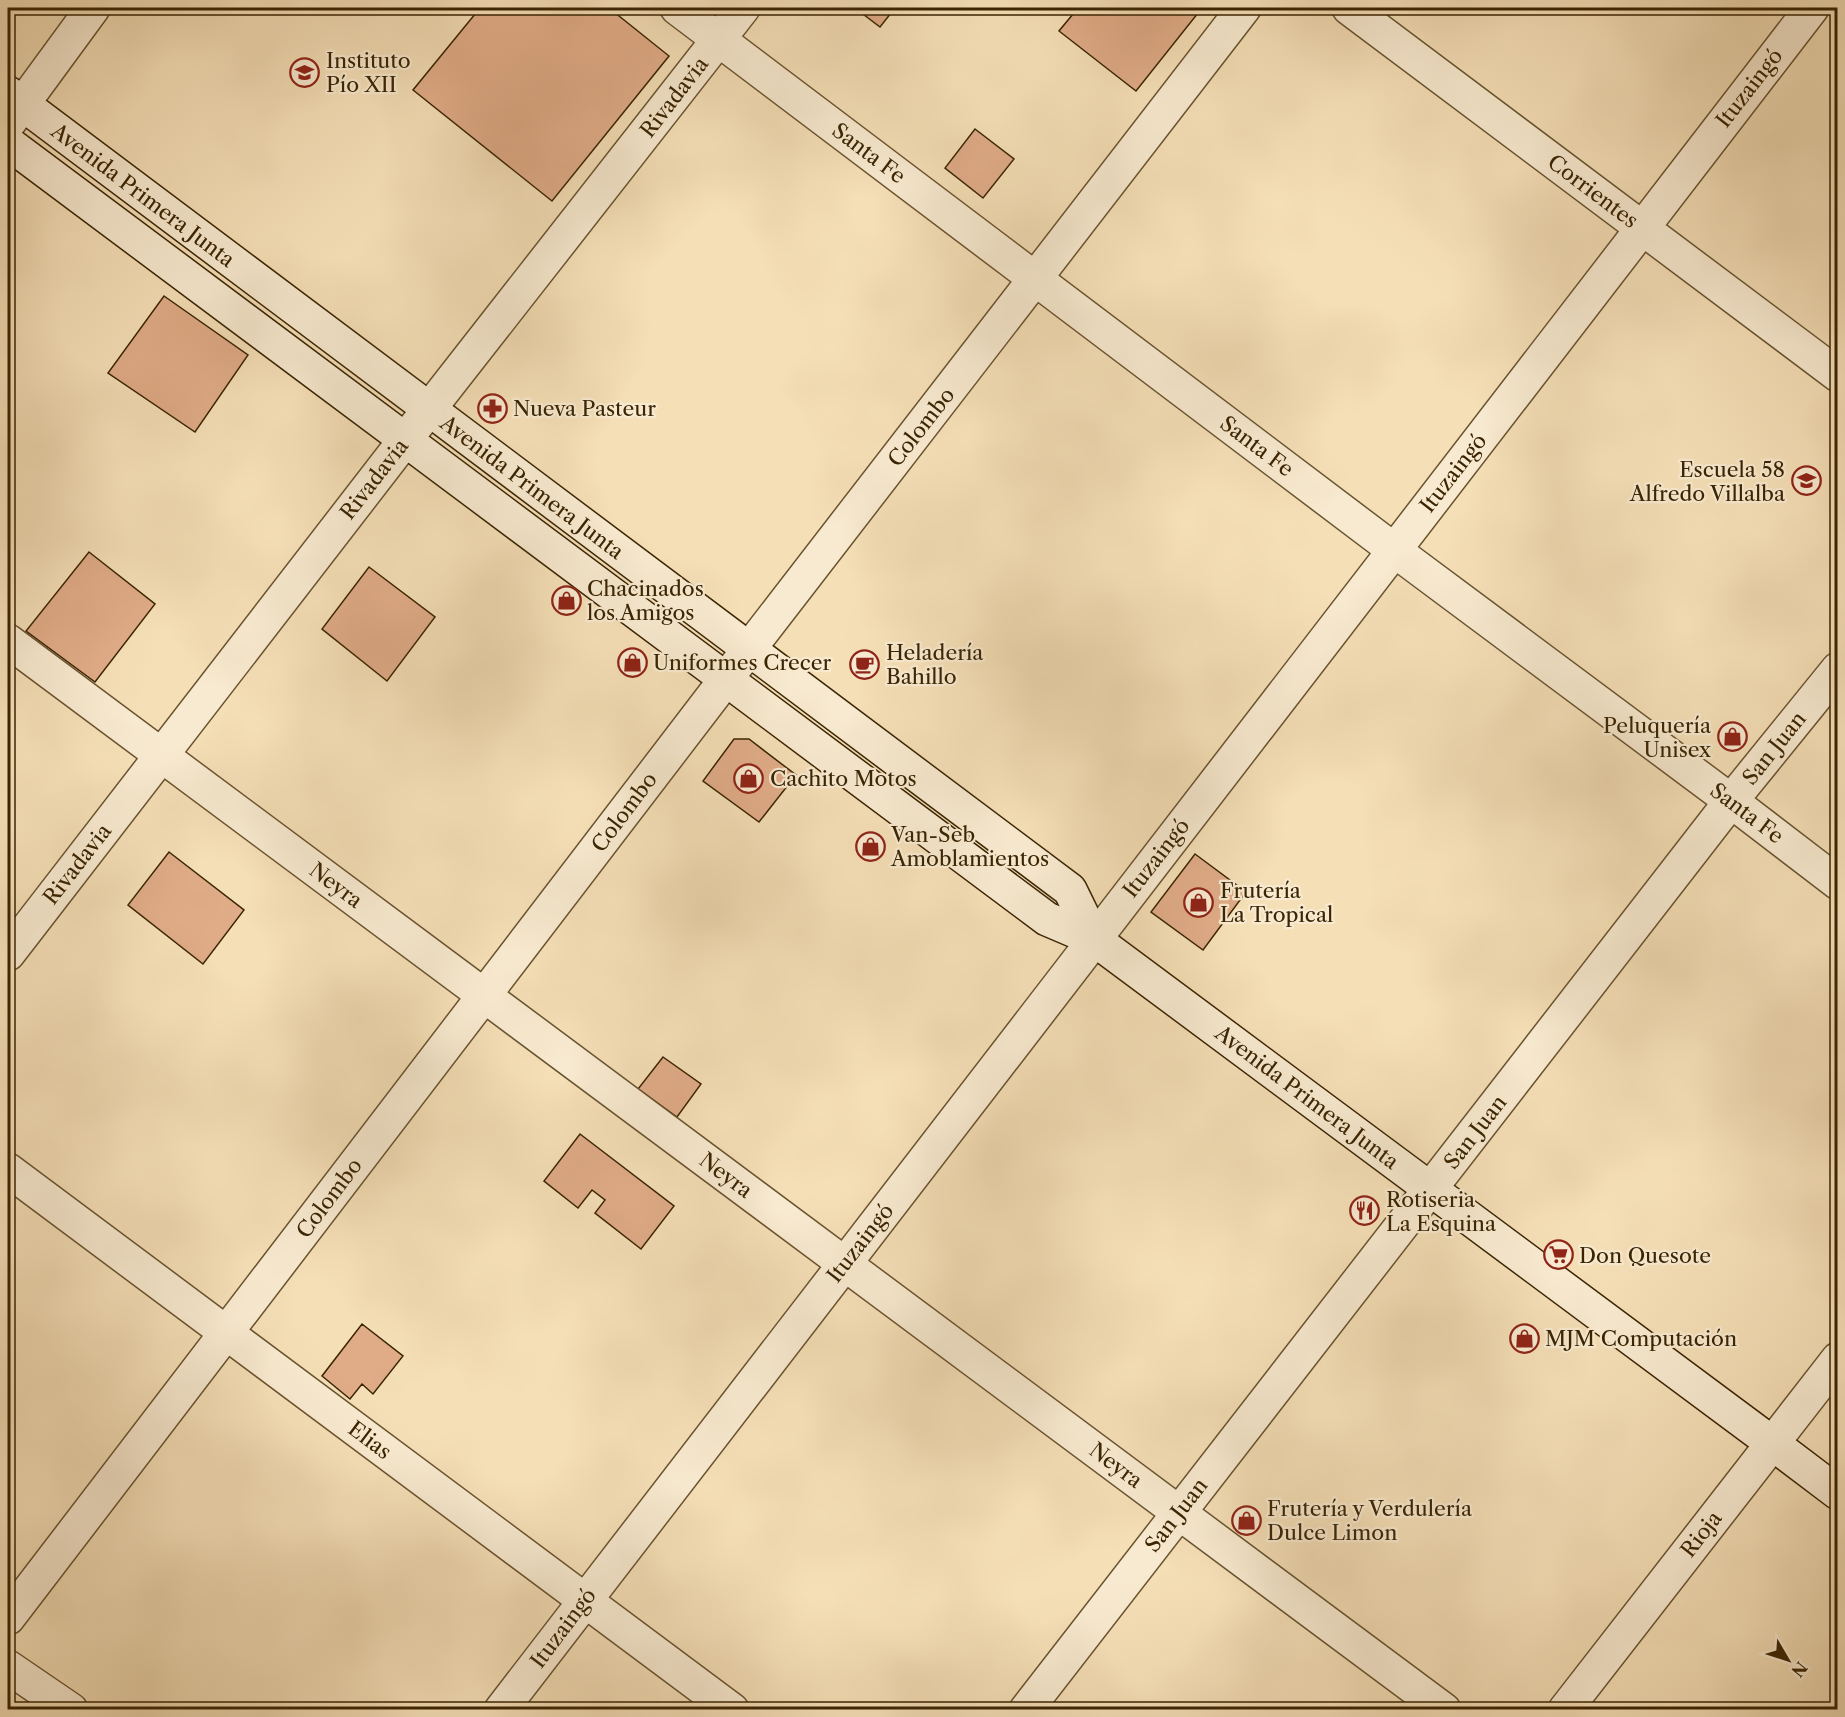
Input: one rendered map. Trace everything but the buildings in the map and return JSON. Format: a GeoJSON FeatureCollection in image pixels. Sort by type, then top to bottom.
{"type":"FeatureCollection","features":[{"type":"Feature","properties":{"kind":"street"},"geometry":{"type":"LineString","coordinates":[[12,108],[93,8]]}},
{"type":"Feature","properties":{"kind":"street","name":"Santa Fe"},"geometry":{"type":"LineString","coordinates":[[677,8],[1838,883]]}},
{"type":"Feature","properties":{"kind":"street","name":"Rivadavia"},"geometry":{"type":"LineString","coordinates":[[8,954],[428,409],[744,8]]}},
{"type":"Feature","properties":{"kind":"street","name":"Colombo"},"geometry":{"type":"LineString","coordinates":[[8,1618],[748,649],[1244,8]]}},
{"type":"Feature","properties":{"kind":"street","name":"Corrientes"},"geometry":{"type":"LineString","coordinates":[[1349,8],[1838,375]]}},
{"type":"Feature","properties":{"kind":"street","name":"Ituzaingó"},"geometry":{"type":"LineString","coordinates":[[501,1710],[1812,8]]}},
{"type":"Feature","properties":{"kind":"street","name":"Avenida Primera Junta"},"geometry":{"type":"LineString","coordinates":[[12,108],[428,409],[1070,890],[1094,939]]}},
{"type":"Feature","properties":{"kind":"street","name":"Avenida Primera Junta"},"geometry":{"type":"LineString","coordinates":[[8,143],[1047,919],[1094,939],[1838,1493]]}},
{"type":"Feature","properties":{"kind":"street","name":"Neyra"},"geometry":{"type":"LineString","coordinates":[[8,641],[1444,1710]]}},
{"type":"Feature","properties":{"kind":"street","name":"San Juan"},"geometry":{"type":"LineString","coordinates":[[1026,1710],[1731,801],[1838,669]]}},
{"type":"Feature","properties":{"kind":"street","name":"Elias"},"geometry":{"type":"LineString","coordinates":[[8,1170],[732,1710]]}},
{"type":"Feature","properties":{"kind":"street","name":"Rioja"},"geometry":{"type":"LineString","coordinates":[[1565,1710],[1838,1359]]}},
{"type":"Feature","properties":{"kind":"street"},"geometry":{"type":"LineString","coordinates":[[8,1667],[71,1710]]}},
{"type":"Feature","properties":{"kind":"place","name":"Instituto Pío XII"},"geometry":{"type":"Point","coordinates":[305,72]}},
{"type":"Feature","properties":{"kind":"place","name":"Nueva Pasteur"},"geometry":{"type":"Point","coordinates":[492,408]}},
{"type":"Feature","properties":{"kind":"place","name":"Escuela 58 Alfredo Villalba"},"geometry":{"type":"Point","coordinates":[1806,481]}},
{"type":"Feature","properties":{"kind":"place","name":"Chacinados los Amigos"},"geometry":{"type":"Point","coordinates":[566,600]}},
{"type":"Feature","properties":{"kind":"place","name":"Uniformes Crecer"},"geometry":{"type":"Point","coordinates":[632,662]}},
{"type":"Feature","properties":{"kind":"place","name":"Heladería Bahillo"},"geometry":{"type":"Point","coordinates":[865,664]}},
{"type":"Feature","properties":{"kind":"place","name":"Peluquería Unisex"},"geometry":{"type":"Point","coordinates":[1732,737]}},
{"type":"Feature","properties":{"kind":"place","name":"Cachito Motos"},"geometry":{"type":"Point","coordinates":[749,778]}},
{"type":"Feature","properties":{"kind":"place","name":"Van-Seb Amoblamientos"},"geometry":{"type":"Point","coordinates":[870,846]}},
{"type":"Feature","properties":{"kind":"place","name":"Frutería La Tropical"},"geometry":{"type":"Point","coordinates":[1199,902]}},
{"type":"Feature","properties":{"kind":"place","name":"Rotiseria La Esquina"},"geometry":{"type":"Point","coordinates":[1365,1211]}},
{"type":"Feature","properties":{"kind":"place","name":"Don Quesote"},"geometry":{"type":"Point","coordinates":[1558,1255]}},
{"type":"Feature","properties":{"kind":"place","name":"MJM Computación"},"geometry":{"type":"Point","coordinates":[1524,1338]}},
{"type":"Feature","properties":{"kind":"place","name":"Frutería y Verdulería Dulce Limon"},"geometry":{"type":"Point","coordinates":[1246,1520]}}]}
